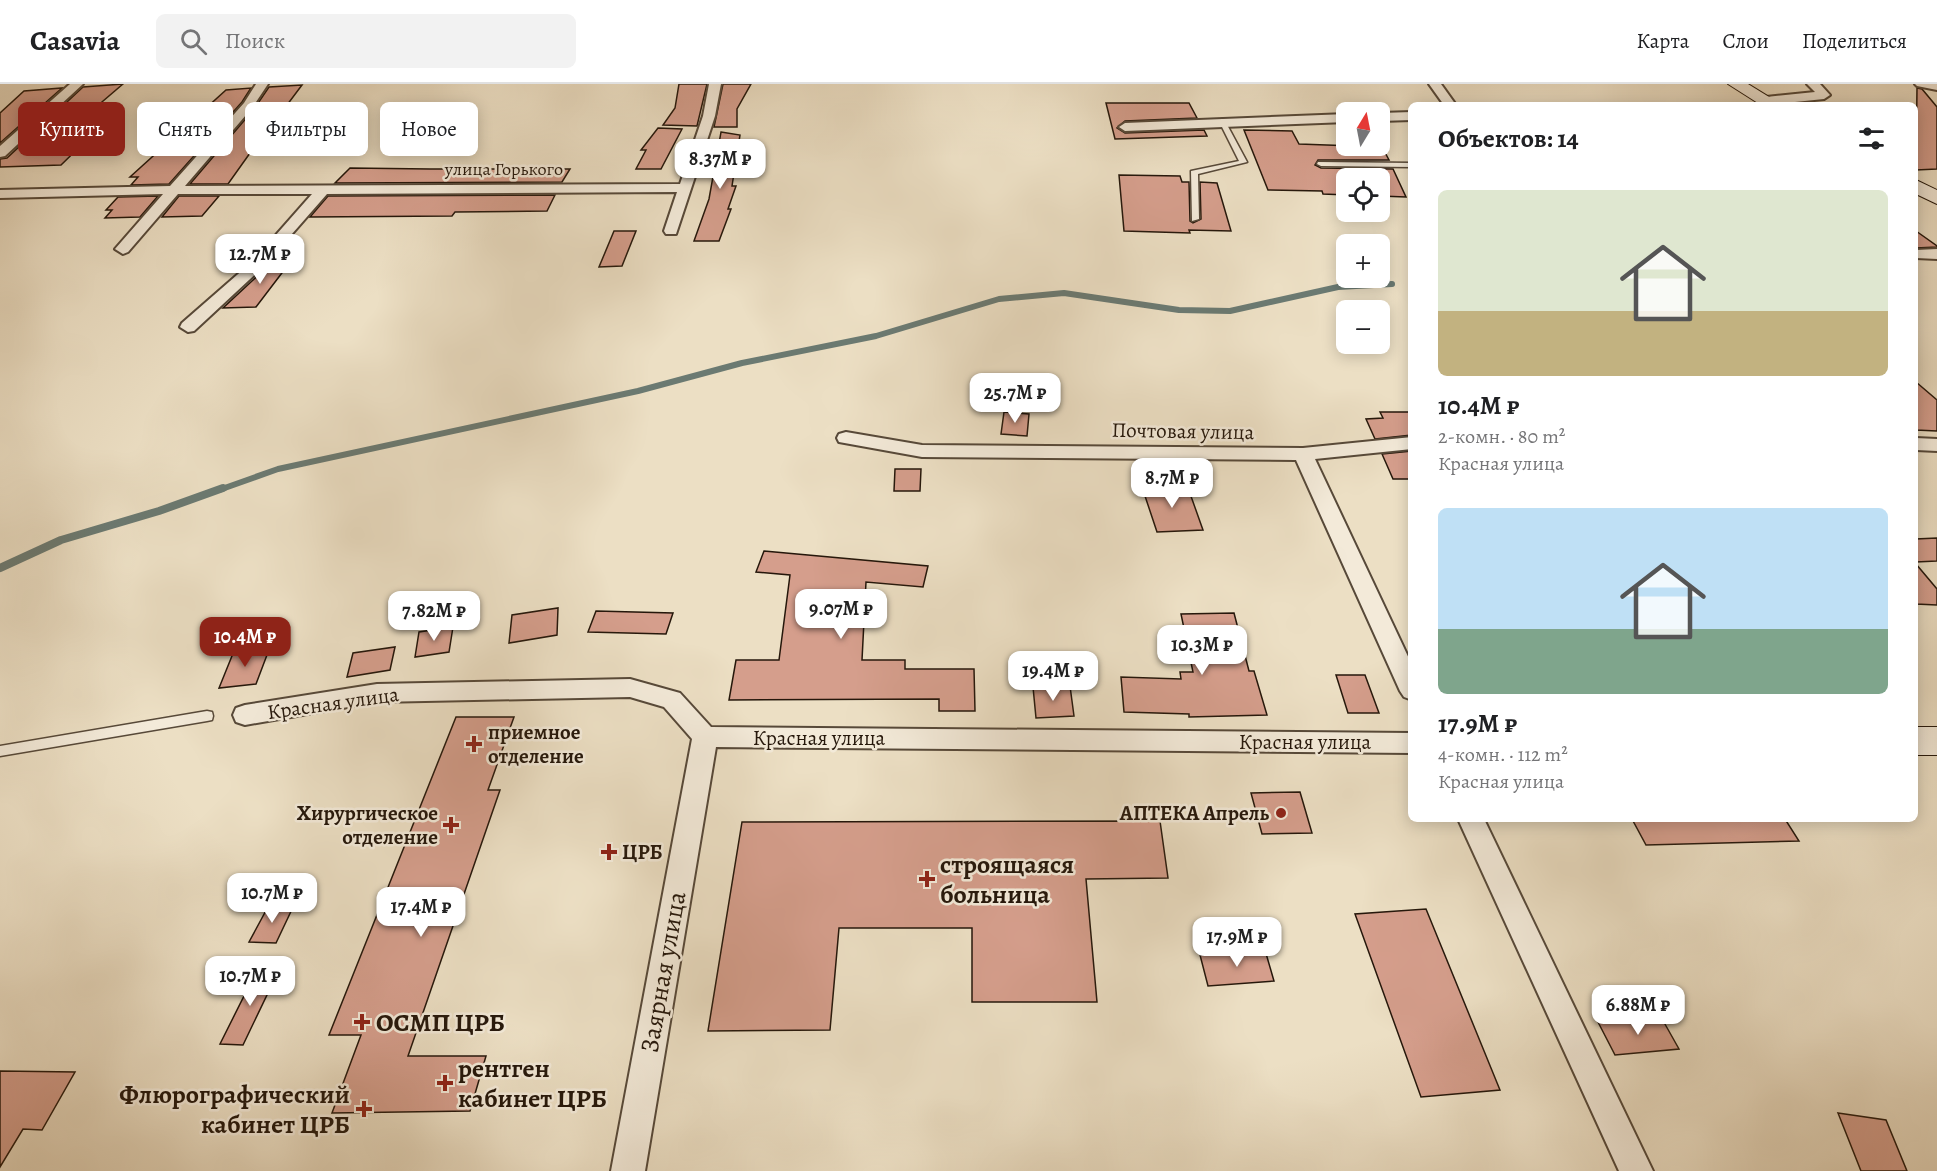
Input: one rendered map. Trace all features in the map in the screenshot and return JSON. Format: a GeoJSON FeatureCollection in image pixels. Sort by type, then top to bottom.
{"type":"FeatureCollection","features":[{"type":"Feature","properties":{"kind":"street"},"geometry":{"type":"LineString","coordinates":[[0,153],[76,84]]}},
{"type":"Feature","properties":{"kind":"street"},"geometry":{"type":"LineString","coordinates":[[123,249],[248,105],[262,84]]}},
{"type":"Feature","properties":{"kind":"street"},"geometry":{"type":"LineString","coordinates":[[671,231],[709,116],[715,84]]}},
{"type":"Feature","properties":{"kind":"street"},"geometry":{"type":"LineString","coordinates":[[1435,84],[1448,102]]}},
{"type":"Feature","properties":{"kind":"street"},"geometry":{"type":"LineString","coordinates":[[1736,84],[1768,102]]}},
{"type":"Feature","properties":{"kind":"street"},"geometry":{"type":"LineString","coordinates":[[1777,102],[1824,95],[1813,84]]}},
{"type":"Feature","properties":{"kind":"street"},"geometry":{"type":"LineString","coordinates":[[1921,84],[1937,86]]}},
{"type":"Feature","properties":{"kind":"street"},"geometry":{"type":"LineString","coordinates":[[1390,117],[1408,116]]}},
{"type":"Feature","properties":{"kind":"street"},"geometry":{"type":"LineString","coordinates":[[1125,127],[1222,121],[1336,118]]}},
{"type":"Feature","properties":{"kind":"street"},"geometry":{"type":"LineString","coordinates":[[1918,187],[1937,198]]}},
{"type":"Feature","properties":{"kind":"street","name":"улица Горького"},"geometry":{"type":"LineString","coordinates":[[0,194],[176,190],[684,188]]}},
{"type":"Feature","properties":{"kind":"street"},"geometry":{"type":"LineString","coordinates":[[188,327],[258,264],[324,189]]}},
{"type":"Feature","properties":{"kind":"street"},"geometry":{"type":"LineString","coordinates":[[1918,254],[1937,254]]}},
{"type":"Feature","properties":{"kind":"street","name":"Почтовая улица"},"geometry":{"type":"LineString","coordinates":[[846,438],[922,451],[1303,454],[1408,443]]}},
{"type":"Feature","properties":{"kind":"street"},"geometry":{"type":"LineString","coordinates":[[1918,444],[1937,445]]}},
{"type":"Feature","properties":{"kind":"street"},"geometry":{"type":"LineString","coordinates":[[1303,454],[1408,682]]}},
{"type":"Feature","properties":{"kind":"street","name":"Красная улица"},"geometry":{"type":"LineString","coordinates":[[246,715],[377,693],[630,688],[672,700],[705,737],[1408,743]]}},
{"type":"Feature","properties":{"kind":"street","name":"Заярная улица"},"geometry":{"type":"LineString","coordinates":[[627,1171],[705,737]]}},
{"type":"Feature","properties":{"kind":"street"},"geometry":{"type":"LineString","coordinates":[[1918,741],[1937,741]]}},
{"type":"Feature","properties":{"kind":"street"},"geometry":{"type":"LineString","coordinates":[[1472,822],[1636,1171]]}},
{"type":"Feature","properties":{"kind":"lane"},"geometry":{"type":"LineString","coordinates":[[1195,219],[1194,173],[1243,162],[1222,121]]}},
{"type":"Feature","properties":{"kind":"lane"},"geometry":{"type":"LineString","coordinates":[[1321,164],[1408,165]]}},
{"type":"Feature","properties":{"kind":"lane"},"geometry":{"type":"LineString","coordinates":[[0,751],[207,716]]}},
{"type":"Feature","properties":{"kind":"building"},"geometry":{"type":"Polygon","coordinates":[[[123,84],[102,102],[67,102],[83,87],[123,84]]]}},
{"type":"Feature","properties":{"kind":"building"},"geometry":{"type":"Polygon","coordinates":[[[679,84],[707,84],[697,126],[663,125],[675,108],[679,84]]]}},
{"type":"Feature","properties":{"kind":"building"},"geometry":{"type":"Polygon","coordinates":[[[723,84],[751,84],[737,109],[737,127],[714,127],[723,84]]]}},
{"type":"Feature","properties":{"kind":"building"},"geometry":{"type":"Polygon","coordinates":[[[302,85],[289,102],[259,102],[269,87],[302,85]]]}},
{"type":"Feature","properties":{"kind":"building"},"geometry":{"type":"Polygon","coordinates":[[[62,88],[46,102],[18,102],[18,127],[0,143],[0,113],[24,91],[62,88]]]}},
{"type":"Feature","properties":{"kind":"building"},"geometry":{"type":"Polygon","coordinates":[[[251,88],[233,112],[233,102],[213,102],[226,90],[251,88]]]}},
{"type":"Feature","properties":{"kind":"building"},"geometry":{"type":"Polygon","coordinates":[[[1917,88],[1922,89],[1937,107],[1937,169],[1918,170],[1917,88]]]}},
{"type":"Feature","properties":{"kind":"building"},"geometry":{"type":"Polygon","coordinates":[[[1106,103],[1189,103],[1197,118],[1125,121],[1117,128],[1125,133],[1204,130],[1207,136],[1115,139],[1106,103]]]}},
{"type":"Feature","properties":{"kind":"building"},"geometry":{"type":"Polygon","coordinates":[[[245,120],[245,156],[248,156],[228,184],[190,184],[214,156],[233,156],[233,134],[245,120]]]}},
{"type":"Feature","properties":{"kind":"building"},"geometry":{"type":"Polygon","coordinates":[[[658,128],[682,129],[661,169],[636,169],[646,150],[641,150],[658,128]]]}},
{"type":"Feature","properties":{"kind":"building"},"geometry":{"type":"Polygon","coordinates":[[[1244,130],[1292,131],[1299,144],[1336,145],[1336,156],[1387,156],[1389,160],[1318,160],[1315,165],[1321,168],[1336,168],[1336,195],[1323,194],[1322,191],[1268,190],[1244,130]]]}},
{"type":"Feature","properties":{"kind":"building"},"geometry":{"type":"Polygon","coordinates":[[[721,132],[740,135],[732,186],[736,186],[728,209],[731,209],[719,241],[694,241],[709,199],[721,132]]]}},
{"type":"Feature","properties":{"kind":"building"},"geometry":{"type":"Polygon","coordinates":[[[18,148],[18,156],[70,156],[61,165],[0,167],[0,159],[7,158],[18,148]]]}},
{"type":"Feature","properties":{"kind":"building"},"geometry":{"type":"Polygon","coordinates":[[[153,156],[194,156],[169,184],[131,185],[138,177],[130,177],[153,156]]]}},
{"type":"Feature","properties":{"kind":"building"},"geometry":{"type":"Polygon","coordinates":[[[350,168],[570,169],[562,182],[335,183],[350,168]]]}},
{"type":"Feature","properties":{"kind":"building"},"geometry":{"type":"Polygon","coordinates":[[[1390,169],[1393,169],[1406,197],[1390,196],[1390,169]]]}},
{"type":"Feature","properties":{"kind":"building"},"geometry":{"type":"Polygon","coordinates":[[[1119,175],[1180,176],[1182,182],[1189,182],[1190,221],[1193,223],[1201,219],[1200,182],[1217,183],[1231,231],[1189,230],[1190,233],[1124,231],[1119,175]]]}},
{"type":"Feature","properties":{"kind":"building"},"geometry":{"type":"Polygon","coordinates":[[[555,195],[547,211],[455,212],[452,216],[310,217],[328,196],[555,195]]]}},
{"type":"Feature","properties":{"kind":"building"},"geometry":{"type":"Polygon","coordinates":[[[158,196],[140,217],[105,218],[112,210],[106,210],[118,197],[158,196]]]}},
{"type":"Feature","properties":{"kind":"building"},"geometry":{"type":"Polygon","coordinates":[[[179,196],[219,196],[202,216],[162,217],[179,196]]]}},
{"type":"Feature","properties":{"kind":"building"},"geometry":{"type":"Polygon","coordinates":[[[614,231],[636,231],[622,266],[599,267],[614,231]]]}},
{"type":"Feature","properties":{"kind":"building"},"geometry":{"type":"Polygon","coordinates":[[[1918,232],[1937,246],[1918,248],[1918,232]]]}},
{"type":"Feature","properties":{"kind":"building"},"geometry":{"type":"Polygon","coordinates":[[[282,253],[291,261],[256,307],[223,308],[282,253]]]}},
{"type":"Feature","properties":{"kind":"building"},"geometry":{"type":"Polygon","coordinates":[[[1918,384],[1937,400],[1937,431],[1918,430],[1918,384]]]}},
{"type":"Feature","properties":{"kind":"building"},"geometry":{"type":"Polygon","coordinates":[[[1004,412],[1029,414],[1027,436],[1001,434],[1004,412]]]}},
{"type":"Feature","properties":{"kind":"building"},"geometry":{"type":"Polygon","coordinates":[[[1380,412],[1408,412],[1408,435],[1375,439],[1366,419],[1383,418],[1380,412]]]}},
{"type":"Feature","properties":{"kind":"building"},"geometry":{"type":"Polygon","coordinates":[[[1408,451],[1408,479],[1393,479],[1382,454],[1408,451]]]}},
{"type":"Feature","properties":{"kind":"building"},"geometry":{"type":"Polygon","coordinates":[[[895,469],[921,469],[920,491],[894,491],[895,469]]]}},
{"type":"Feature","properties":{"kind":"building"},"geometry":{"type":"Polygon","coordinates":[[[1187,485],[1203,530],[1157,532],[1142,487],[1187,485]]]}},
{"type":"Feature","properties":{"kind":"building"},"geometry":{"type":"Polygon","coordinates":[[[1937,538],[1937,561],[1918,562],[1918,539],[1937,538]]]}},
{"type":"Feature","properties":{"kind":"building"},"geometry":{"type":"Polygon","coordinates":[[[764,551],[928,566],[923,587],[866,582],[862,660],[905,660],[905,669],[974,669],[975,711],[939,711],[939,699],[729,700],[736,660],[779,660],[790,575],[756,572],[764,551]]]}},
{"type":"Feature","properties":{"kind":"building"},"geometry":{"type":"Polygon","coordinates":[[[1918,566],[1937,589],[1937,605],[1918,604],[1918,566]]]}},
{"type":"Feature","properties":{"kind":"building"},"geometry":{"type":"Polygon","coordinates":[[[558,608],[557,635],[509,643],[512,615],[558,608]]]}},
{"type":"Feature","properties":{"kind":"building"},"geometry":{"type":"Polygon","coordinates":[[[596,611],[673,613],[666,634],[588,632],[596,611]]]}},
{"type":"Feature","properties":{"kind":"building"},"geometry":{"type":"Polygon","coordinates":[[[1234,613],[1249,671],[1254,671],[1267,715],[1189,717],[1189,714],[1124,712],[1121,677],[1181,679],[1180,672],[1193,672],[1181,614],[1234,613]]]}},
{"type":"Feature","properties":{"kind":"building"},"geometry":{"type":"Polygon","coordinates":[[[453,627],[449,652],[415,657],[419,632],[453,627]]]}},
{"type":"Feature","properties":{"kind":"building"},"geometry":{"type":"Polygon","coordinates":[[[270,647],[256,684],[219,688],[234,651],[270,647]]]}},
{"type":"Feature","properties":{"kind":"building"},"geometry":{"type":"Polygon","coordinates":[[[395,647],[390,670],[347,677],[353,653],[395,647]]]}},
{"type":"Feature","properties":{"kind":"building"},"geometry":{"type":"Polygon","coordinates":[[[1336,675],[1365,675],[1379,713],[1348,713],[1336,675]]]}},
{"type":"Feature","properties":{"kind":"building"},"geometry":{"type":"Polygon","coordinates":[[[1070,686],[1074,716],[1036,718],[1033,687],[1070,686]]]}},
{"type":"Feature","properties":{"kind":"building"},"geometry":{"type":"Polygon","coordinates":[[[456,717],[514,717],[488,790],[500,790],[408,1056],[486,1056],[470,1111],[332,1113],[361,1035],[329,1035],[456,717]]]}},
{"type":"Feature","properties":{"kind":"building","name":"АПТЕКА Апрель"},"geometry":{"type":"Polygon","coordinates":[[[1300,792],[1312,833],[1262,834],[1251,793],[1300,792]]]}},
{"type":"Feature","properties":{"kind":"building"},"geometry":{"type":"Polygon","coordinates":[[[1160,821],[1168,878],[1086,879],[1097,1002],[972,1002],[972,928],[839,928],[830,1030],[708,1031],[742,822],[1160,821]]]}},
{"type":"Feature","properties":{"kind":"building"},"geometry":{"type":"Polygon","coordinates":[[[1634,822],[1787,822],[1799,841],[1646,845],[1634,822]]]}},
{"type":"Feature","properties":{"kind":"building"},"geometry":{"type":"Polygon","coordinates":[[[269,905],[294,905],[276,943],[249,942],[269,905]]]}},
{"type":"Feature","properties":{"kind":"building"},"geometry":{"type":"Polygon","coordinates":[[[1426,909],[1500,1090],[1421,1097],[1355,914],[1426,909]]]}},
{"type":"Feature","properties":{"kind":"building"},"geometry":{"type":"Polygon","coordinates":[[[1265,950],[1274,981],[1208,986],[1200,955],[1265,950]]]}},
{"type":"Feature","properties":{"kind":"building"},"geometry":{"type":"Polygon","coordinates":[[[260,964],[278,972],[243,1045],[220,1044],[260,964]]]}},
{"type":"Feature","properties":{"kind":"building"},"geometry":{"type":"Polygon","coordinates":[[[1661,1017],[1679,1049],[1615,1055],[1598,1022],[1661,1017]]]}},
{"type":"Feature","properties":{"kind":"building"},"geometry":{"type":"Polygon","coordinates":[[[0,1071],[75,1072],[42,1130],[23,1129],[0,1167],[0,1071]]]}},
{"type":"Feature","properties":{"kind":"building"},"geometry":{"type":"Polygon","coordinates":[[[1838,1113],[1886,1120],[1907,1171],[1861,1171],[1838,1113]]]}},
{"type":"Feature","properties":{"kind":"waterway"},"geometry":{"type":"LineString","coordinates":[[219,490],[278,469],[638,391],[742,363],[876,336],[999,299],[1064,293],[1179,310],[1230,311],[1338,287],[1392,284]]}},
{"type":"Feature","properties":{"kind":"waterway"},"geometry":{"type":"LineString","coordinates":[[0,568],[61,540],[159,511],[223,488]]}},
{"type":"Feature","properties":{"kind":"place","name":"приемное отделение"},"geometry":{"type":"Point","coordinates":[474,744]}},
{"type":"Feature","properties":{"kind":"place","name":"АПТЕКА Апрель"},"geometry":{"type":"Point","coordinates":[1281,813]}},
{"type":"Feature","properties":{"kind":"place","name":"Хирургическое отделение"},"geometry":{"type":"Point","coordinates":[451,825]}},
{"type":"Feature","properties":{"kind":"place","name":"ЦРБ"},"geometry":{"type":"Point","coordinates":[609,852]}},
{"type":"Feature","properties":{"kind":"place","name":"строящаяся больница"},"geometry":{"type":"Point","coordinates":[927,879]}},
{"type":"Feature","properties":{"kind":"place","name":"ОСМП ЦРБ"},"geometry":{"type":"Point","coordinates":[362,1022]}},
{"type":"Feature","properties":{"kind":"place","name":"рентген кабинет ЦРБ"},"geometry":{"type":"Point","coordinates":[445,1083]}},
{"type":"Feature","properties":{"kind":"place","name":"Флюрографический кабинет ЦРБ"},"geometry":{"type":"Point","coordinates":[364,1109]}}]}
